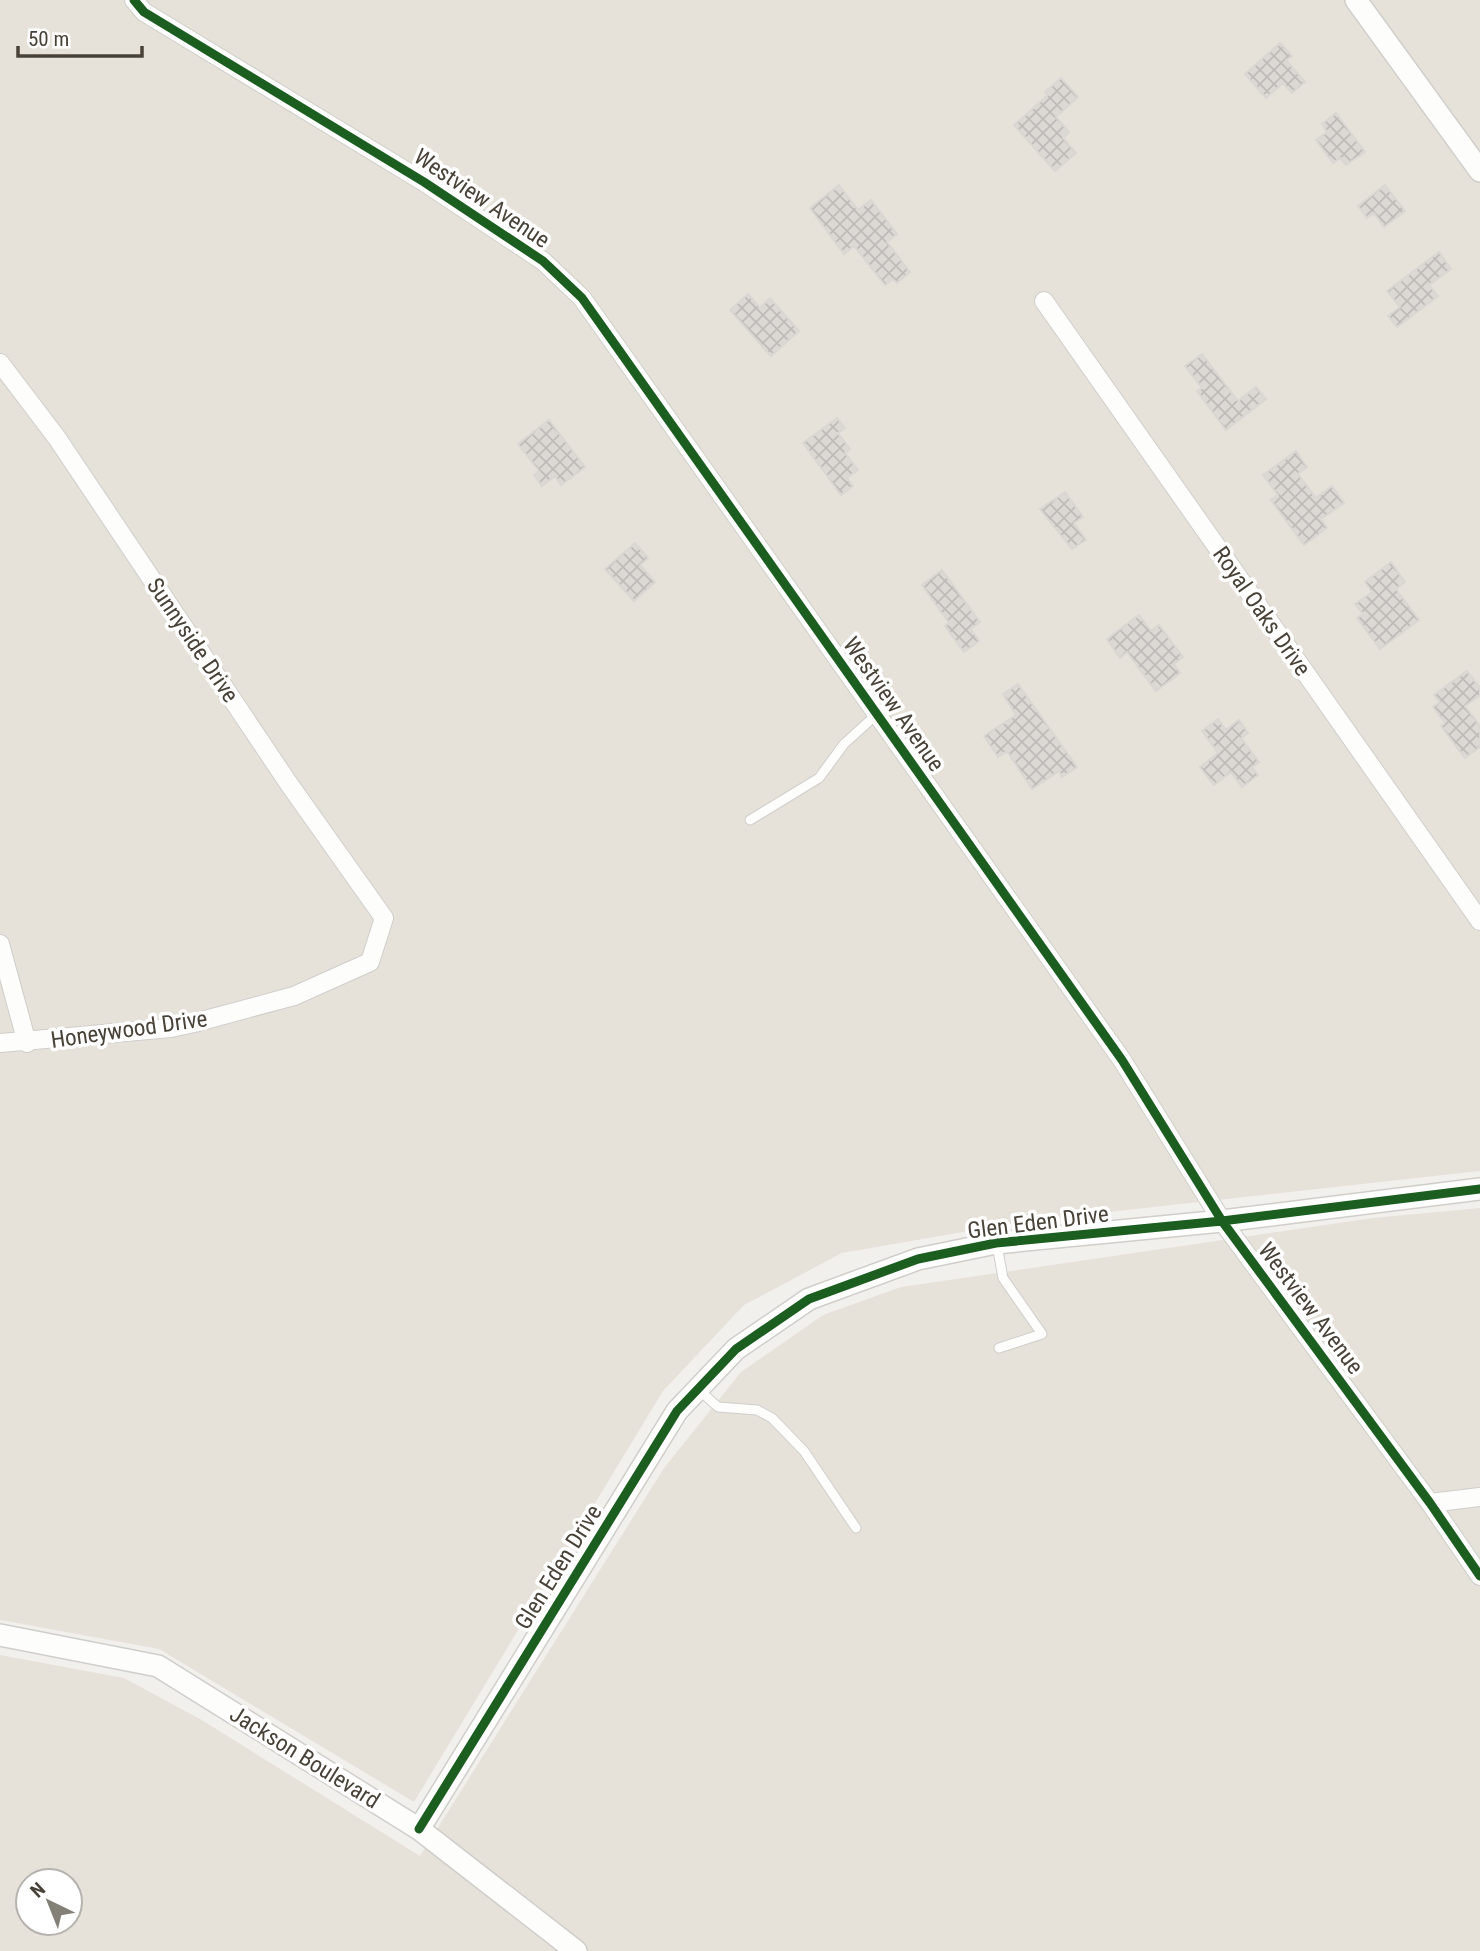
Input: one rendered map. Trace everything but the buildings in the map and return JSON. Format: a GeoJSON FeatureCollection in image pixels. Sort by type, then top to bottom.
{"type":"FeatureCollection","features":[{"type":"Feature","properties":{"kind":"street","name":"Westview Avenue"},"geometry":{"type":"LineString","coordinates":[[134,0],[144,12],[425,182],[542,261],[582,298],[1122,1060],[1222,1221],[1430,1503],[1480,1576]]}},
{"type":"Feature","properties":{"kind":"street"},"geometry":{"type":"LineString","coordinates":[[1356,0],[1480,171]]}},
{"type":"Feature","properties":{"kind":"street","name":"Royal Oaks Drive"},"geometry":{"type":"LineString","coordinates":[[1044,301],[1480,921]]}},
{"type":"Feature","properties":{"kind":"street","name":"Sunnyside Drive"},"geometry":{"type":"LineString","coordinates":[[0,363],[57,438],[289,784],[384,918]]}},
{"type":"Feature","properties":{"kind":"street","name":"Honeywood Drive"},"geometry":{"type":"LineString","coordinates":[[0,1043],[27,1043],[172,1028],[294,996],[370,962],[384,918]]}},
{"type":"Feature","properties":{"kind":"street"},"geometry":{"type":"LineString","coordinates":[[0,944],[27,1043]]}},
{"type":"Feature","properties":{"kind":"street","name":"Glen Eden Drive"},"geometry":{"type":"LineString","coordinates":[[419,1829],[677,1411],[736,1349],[809,1299],[918,1259],[996,1243],[1222,1221],[1480,1189]]}},
{"type":"Feature","properties":{"kind":"street"},"geometry":{"type":"LineString","coordinates":[[1430,1503],[1480,1497]]}},
{"type":"Feature","properties":{"kind":"street","name":"Jackson Boulevard"},"geometry":{"type":"LineString","coordinates":[[0,1635],[158,1666],[419,1829],[576,1951]]}},
{"type":"Feature","properties":{"kind":"lane"},"geometry":{"type":"LineString","coordinates":[[750,820],[819,778],[844,744],[877,714]]}},
{"type":"Feature","properties":{"kind":"lane"},"geometry":{"type":"LineString","coordinates":[[996,1243],[1003,1278],[1042,1334],[999,1348]]}},
{"type":"Feature","properties":{"kind":"lane"},"geometry":{"type":"LineString","coordinates":[[698,1389],[718,1407],[757,1410],[772,1419],[804,1451],[856,1528]]}},
{"type":"Feature","properties":{"kind":"shaded area"},"geometry":{"type":"Polygon","coordinates":[[[0,0],[1480,0],[1480,1171],[1027,1221],[842,1253],[744,1305],[663,1391],[414,1802],[159,1649],[0,1620],[0,0]]]}},
{"type":"Feature","properties":{"kind":"shaded area"},"geometry":{"type":"Polygon","coordinates":[[[1480,1208],[1480,1951],[0,1951],[0,1655],[124,1678],[200,1719],[420,1856],[664,1468],[741,1372],[823,1315],[901,1287],[1373,1218],[1480,1208]]]}},
{"type":"Feature","properties":{"kind":"cycle path"},"geometry":{"type":"LineString","coordinates":[[134,0],[144,12],[424,182],[543,261],[582,298],[1122,1060],[1222,1221],[1430,1503],[1480,1576]]}},
{"type":"Feature","properties":{"kind":"cycle path"},"geometry":{"type":"LineString","coordinates":[[419,1829],[677,1411],[736,1349],[809,1299],[918,1259],[996,1243],[1222,1221],[1480,1189]]}}]}
